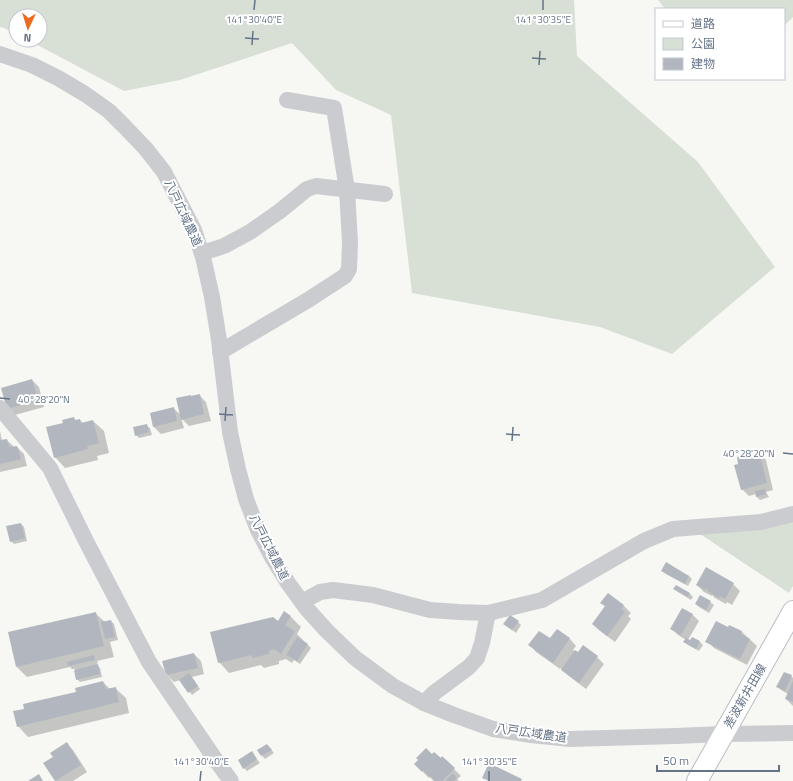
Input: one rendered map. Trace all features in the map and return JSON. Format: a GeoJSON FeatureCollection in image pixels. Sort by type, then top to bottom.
{"type":"FeatureCollection","features":[{"type":"Feature","properties":{"kind":"main road","name":"差波新井田線"},"geometry":{"type":"LineString","coordinates":[[697,781],[793,611]]}},
{"type":"Feature","properties":{"kind":"street","name":"八戸広域農道"},"geometry":{"type":"LineString","coordinates":[[0,54],[32,65],[58,78],[91,98],[109,111],[125,127],[146,149],[164,172],[194,230],[202,253],[212,297],[230,432],[246,498],[258,530],[272,557],[302,602],[327,631],[355,658],[393,686],[424,703],[454,716],[493,729],[570,739],[793,733]]}},
{"type":"Feature","properties":{"kind":"street"},"geometry":{"type":"LineString","coordinates":[[220,352],[308,300],[345,276],[349,269],[350,242],[347,190],[334,108],[287,100]]}},
{"type":"Feature","properties":{"kind":"street"},"geometry":{"type":"LineString","coordinates":[[202,253],[224,246],[250,232],[280,211],[307,189],[316,186],[385,194]]}},
{"type":"Feature","properties":{"kind":"street"},"geometry":{"type":"LineString","coordinates":[[0,408],[50,468],[86,543],[149,662],[231,781]]}},
{"type":"Feature","properties":{"kind":"street"},"geometry":{"type":"LineString","coordinates":[[302,602],[320,592],[333,590],[373,595],[430,610],[488,613],[542,600],[644,541],[673,529],[761,522],[793,514]]}},
{"type":"Feature","properties":{"kind":"street"},"geometry":{"type":"LineString","coordinates":[[424,703],[434,693],[469,667],[477,658],[482,643],[488,613]]}},
{"type":"Feature","properties":{"kind":"green space"},"geometry":{"type":"Polygon","coordinates":[[[0,0],[574,0],[577,56],[698,162],[775,267],[672,354],[600,327],[412,293],[391,115],[336,90],[292,43],[180,80],[124,91],[43,48],[48,48],[48,8],[8,8],[8,30],[0,27],[0,0]]]}},
{"type":"Feature","properties":{"kind":"green space"},"geometry":{"type":"Polygon","coordinates":[[[658,0],[793,0],[793,17],[785,25],[785,8],[664,8],[658,0]]]}},
{"type":"Feature","properties":{"kind":"green space"},"geometry":{"type":"Polygon","coordinates":[[[793,521],[793,586],[789,593],[697,532],[793,521]]]}},
{"type":"Feature","properties":{"kind":"building"},"geometry":{"type":"Polygon","coordinates":[[[32,379],[38,400],[7,409],[1,388],[32,379]]]}},
{"type":"Feature","properties":{"kind":"building"},"geometry":{"type":"Polygon","coordinates":[[[200,394],[204,414],[181,420],[176,398],[200,394]]]}},
{"type":"Feature","properties":{"kind":"building"},"geometry":{"type":"Polygon","coordinates":[[[174,407],[177,421],[153,427],[150,413],[174,407]]]}},
{"type":"Feature","properties":{"kind":"building"},"geometry":{"type":"Polygon","coordinates":[[[74,417],[75,420],[80,419],[81,423],[93,420],[99,443],[87,446],[88,449],[54,458],[46,427],[63,423],[62,420],[74,417]]]}},
{"type":"Feature","properties":{"kind":"building"},"geometry":{"type":"Polygon","coordinates":[[[147,424],[149,432],[135,436],[133,427],[147,424]]]}},
{"type":"Feature","properties":{"kind":"building"},"geometry":{"type":"Polygon","coordinates":[[[7,439],[9,447],[17,446],[21,459],[0,464],[0,440],[7,439]]]}},
{"type":"Feature","properties":{"kind":"building"},"geometry":{"type":"Polygon","coordinates":[[[759,452],[767,483],[741,490],[734,465],[738,464],[737,457],[759,452]]]}},
{"type":"Feature","properties":{"kind":"building"},"geometry":{"type":"Polygon","coordinates":[[[765,489],[766,494],[756,497],[755,491],[765,489]]]}},
{"type":"Feature","properties":{"kind":"building"},"geometry":{"type":"Polygon","coordinates":[[[21,523],[25,538],[10,542],[6,526],[21,523]]]}},
{"type":"Feature","properties":{"kind":"building"},"geometry":{"type":"Polygon","coordinates":[[[666,562],[689,576],[685,584],[661,571],[666,562]]]}},
{"type":"Feature","properties":{"kind":"building"},"geometry":{"type":"Polygon","coordinates":[[[706,567],[734,583],[725,599],[720,596],[719,598],[707,591],[708,590],[705,588],[705,590],[696,585],[706,567]]]}},
{"type":"Feature","properties":{"kind":"building"},"geometry":{"type":"Polygon","coordinates":[[[676,585],[690,593],[688,597],[673,589],[676,585]]]}},
{"type":"Feature","properties":{"kind":"building"},"geometry":{"type":"Polygon","coordinates":[[[608,593],[624,605],[621,609],[625,612],[607,636],[592,624],[605,606],[600,603],[608,593]]]}},
{"type":"Feature","properties":{"kind":"building"},"geometry":{"type":"Polygon","coordinates":[[[700,595],[711,601],[706,610],[695,604],[700,595]]]}},
{"type":"Feature","properties":{"kind":"building"},"geometry":{"type":"Polygon","coordinates":[[[682,608],[693,614],[681,635],[670,629],[682,608]]]}},
{"type":"Feature","properties":{"kind":"building"},"geometry":{"type":"Polygon","coordinates":[[[284,611],[291,616],[285,625],[295,631],[281,654],[274,649],[269,651],[269,654],[252,658],[252,655],[218,663],[210,632],[273,617],[278,621],[284,611]]]}},
{"type":"Feature","properties":{"kind":"building"},"geometry":{"type":"Polygon","coordinates":[[[96,612],[104,646],[16,667],[8,632],[96,612]]]}},
{"type":"Feature","properties":{"kind":"building"},"geometry":{"type":"Polygon","coordinates":[[[510,615],[519,621],[512,630],[503,624],[510,615]]]}},
{"type":"Feature","properties":{"kind":"building"},"geometry":{"type":"Polygon","coordinates":[[[111,620],[115,637],[105,639],[101,622],[111,620]]]}},
{"type":"Feature","properties":{"kind":"building"},"geometry":{"type":"Polygon","coordinates":[[[716,621],[728,627],[729,625],[742,631],[741,634],[750,639],[740,659],[705,642],[716,621]]]}},
{"type":"Feature","properties":{"kind":"building"},"geometry":{"type":"Polygon","coordinates":[[[557,629],[570,638],[553,663],[528,645],[539,631],[550,638],[557,629]]]}},
{"type":"Feature","properties":{"kind":"building"},"geometry":{"type":"Polygon","coordinates":[[[297,637],[308,644],[297,661],[286,655],[297,637]]]}},
{"type":"Feature","properties":{"kind":"building"},"geometry":{"type":"Polygon","coordinates":[[[692,637],[700,641],[696,649],[683,642],[686,638],[690,640],[692,637]]]}},
{"type":"Feature","properties":{"kind":"building"},"geometry":{"type":"Polygon","coordinates":[[[583,645],[598,656],[579,683],[561,670],[575,650],[578,652],[583,645]]]}},
{"type":"Feature","properties":{"kind":"building"},"geometry":{"type":"Polygon","coordinates":[[[194,653],[198,668],[166,675],[162,661],[194,653]]]}},
{"type":"Feature","properties":{"kind":"building"},"geometry":{"type":"Polygon","coordinates":[[[94,655],[95,660],[68,666],[67,662],[94,655]]]}},
{"type":"Feature","properties":{"kind":"building"},"geometry":{"type":"Polygon","coordinates":[[[98,664],[100,674],[76,680],[74,670],[98,664]]]}},
{"type":"Feature","properties":{"kind":"building"},"geometry":{"type":"Polygon","coordinates":[[[784,672],[792,675],[785,691],[776,687],[784,672]]]}},
{"type":"Feature","properties":{"kind":"building"},"geometry":{"type":"Polygon","coordinates":[[[189,673],[198,686],[188,693],[179,680],[189,673]]]}},
{"type":"Feature","properties":{"kind":"building"},"geometry":{"type":"Polygon","coordinates":[[[103,681],[106,689],[116,687],[119,702],[17,727],[13,711],[24,709],[23,704],[76,692],[75,688],[103,681]]]}},
{"type":"Feature","properties":{"kind":"building"},"geometry":{"type":"Polygon","coordinates":[[[793,681],[793,702],[785,699],[793,681]]]}},
{"type":"Feature","properties":{"kind":"building"},"geometry":{"type":"Polygon","coordinates":[[[67,742],[81,765],[55,781],[43,763],[53,757],[50,753],[67,742]]]}},
{"type":"Feature","properties":{"kind":"building"},"geometry":{"type":"Polygon","coordinates":[[[267,744],[272,750],[261,756],[257,750],[267,744]]]}},
{"type":"Feature","properties":{"kind":"building"},"geometry":{"type":"Polygon","coordinates":[[[426,748],[432,754],[434,752],[441,758],[442,756],[455,768],[442,781],[434,781],[423,770],[422,772],[414,764],[418,760],[416,758],[426,748]]]}},
{"type":"Feature","properties":{"kind":"building"},"geometry":{"type":"Polygon","coordinates":[[[252,751],[257,759],[243,769],[238,760],[252,751]]]}},
{"type":"Feature","properties":{"kind":"building"},"geometry":{"type":"Polygon","coordinates":[[[489,763],[522,779],[521,781],[489,781],[482,778],[489,763]]]}},
{"type":"Feature","properties":{"kind":"building"},"geometry":{"type":"Polygon","coordinates":[[[453,773],[457,778],[454,781],[445,781],[453,773]]]}},
{"type":"Feature","properties":{"kind":"building"},"geometry":{"type":"Polygon","coordinates":[[[39,774],[43,781],[28,781],[39,774]]]}}]}
